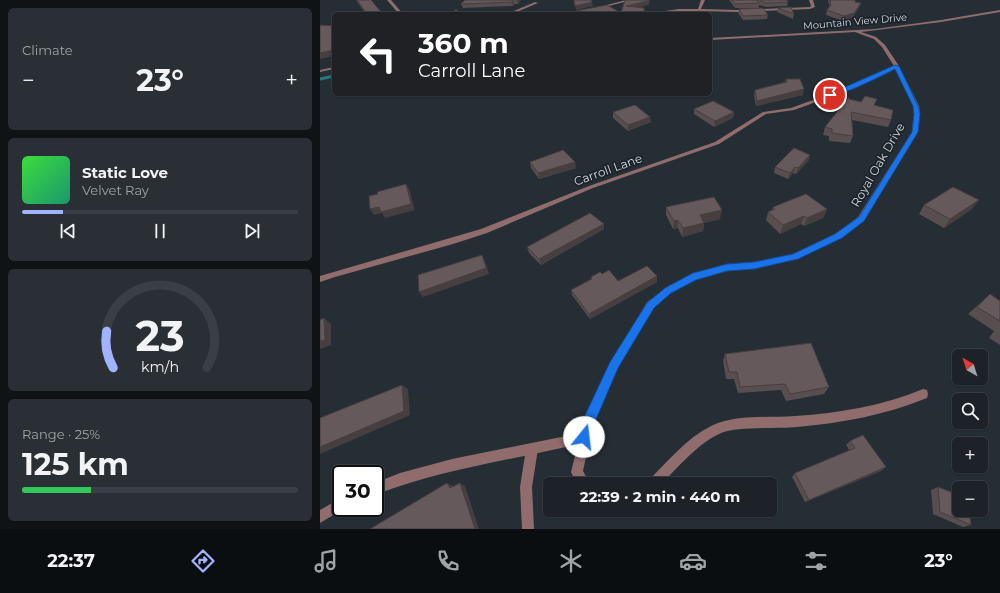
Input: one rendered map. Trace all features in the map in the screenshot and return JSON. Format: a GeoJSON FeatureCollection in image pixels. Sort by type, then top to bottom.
{"type":"FeatureCollection","features":[{"type":"Feature","properties":{"kind":"street"},"geometry":{"type":"LineString","coordinates":[[389,0],[399,12]]}},
{"type":"Feature","properties":{"kind":"street"},"geometry":{"type":"LineString","coordinates":[[578,12],[630,0]]}},
{"type":"Feature","properties":{"kind":"street"},"geometry":{"type":"LineString","coordinates":[[698,12],[703,0]]}},
{"type":"Feature","properties":{"kind":"street"},"geometry":{"type":"LineString","coordinates":[[664,12],[699,9],[737,11],[810,8],[814,7],[812,0]]}},
{"type":"Feature","properties":{"kind":"street"},"geometry":{"type":"LineString","coordinates":[[514,12],[536,3]]}},
{"type":"Feature","properties":{"kind":"street","name":"Mountain View Drive"},"geometry":{"type":"LineString","coordinates":[[712,39],[886,29],[1000,11]]}},
{"type":"Feature","properties":{"kind":"street","name":"Royal Oak Drive"},"geometry":{"type":"LineString","coordinates":[[579,477],[576,472],[588,424],[614,365],[650,306],[668,291],[693,277],[727,268],[754,266],[795,256],[838,236],[861,219],[915,132],[917,114],[916,106],[897,66],[884,46],[875,38],[856,31]]}},
{"type":"Feature","properties":{"kind":"street","name":"Carroll Lane"},"geometry":{"type":"LineString","coordinates":[[320,279],[484,231],[591,187],[717,143],[765,113],[792,109],[856,86],[897,66]]}},
{"type":"Feature","properties":{"kind":"street"},"geometry":{"type":"LineString","coordinates":[[320,71],[332,68]]}},
{"type":"Feature","properties":{"kind":"street"},"geometry":{"type":"LineString","coordinates":[[660,477],[703,437],[723,426],[821,420],[867,413],[904,403],[922,394]]}},
{"type":"Feature","properties":{"kind":"street"},"geometry":{"type":"LineString","coordinates":[[384,485],[436,467],[532,449],[584,437]]}},
{"type":"Feature","properties":{"kind":"street"},"geometry":{"type":"LineString","coordinates":[[528,529],[526,487],[532,449]]}},
{"type":"Feature","properties":{"kind":"street"},"geometry":{"type":"LineString","coordinates":[[320,517],[332,510]]}},
{"type":"Feature","properties":{"kind":"building"},"geometry":{"type":"Polygon","coordinates":[[[357,0],[371,0],[381,12],[366,12],[357,0]]]}},
{"type":"Feature","properties":{"kind":"building"},"geometry":{"type":"Polygon","coordinates":[[[465,0],[513,0],[512,2],[461,4],[465,0]]]}},
{"type":"Feature","properties":{"kind":"building"},"geometry":{"type":"Polygon","coordinates":[[[574,0],[591,0],[592,2],[575,6],[574,0]]]}},
{"type":"Feature","properties":{"kind":"building"},"geometry":{"type":"Polygon","coordinates":[[[625,0],[649,0],[626,6],[644,8],[644,11],[646,12],[621,12],[625,0]]]}},
{"type":"Feature","properties":{"kind":"building"},"geometry":{"type":"Polygon","coordinates":[[[732,0],[757,0],[759,3],[735,4],[732,0]]]}},
{"type":"Feature","properties":{"kind":"building"},"geometry":{"type":"Polygon","coordinates":[[[759,0],[787,0],[788,2],[766,3],[759,0]]]}},
{"type":"Feature","properties":{"kind":"building"},"geometry":{"type":"Polygon","coordinates":[[[830,0],[855,0],[855,2],[861,3],[854,13],[844,16],[827,10],[831,5],[830,0]]]}},
{"type":"Feature","properties":{"kind":"building"},"geometry":{"type":"Polygon","coordinates":[[[607,5],[619,12],[576,11],[607,5]]]}},
{"type":"Feature","properties":{"kind":"building"},"geometry":{"type":"Polygon","coordinates":[[[791,7],[794,14],[778,8],[791,7]]]}},
{"type":"Feature","properties":{"kind":"building"},"geometry":{"type":"Polygon","coordinates":[[[763,8],[768,15],[743,16],[739,9],[763,8]]]}},
{"type":"Feature","properties":{"kind":"building"},"geometry":{"type":"Polygon","coordinates":[[[320,25],[332,26],[332,50],[320,53],[320,25]]]}},
{"type":"Feature","properties":{"kind":"building"},"geometry":{"type":"Polygon","coordinates":[[[786,79],[800,79],[804,89],[757,101],[755,90],[787,82],[786,79]]]}},
{"type":"Feature","properties":{"kind":"building"},"geometry":{"type":"Polygon","coordinates":[[[865,96],[877,99],[874,105],[893,110],[891,120],[851,112],[853,136],[832,133],[832,129],[825,127],[849,97],[849,99],[861,102],[865,96]]]}},
{"type":"Feature","properties":{"kind":"building"},"geometry":{"type":"Polygon","coordinates":[[[713,101],[734,112],[715,121],[694,109],[713,101]]]}},
{"type":"Feature","properties":{"kind":"building"},"geometry":{"type":"Polygon","coordinates":[[[635,105],[650,117],[628,125],[613,112],[635,105]]]}},
{"type":"Feature","properties":{"kind":"building"},"geometry":{"type":"Polygon","coordinates":[[[794,148],[810,155],[798,168],[795,167],[790,173],[775,167],[794,148]]]}},
{"type":"Feature","properties":{"kind":"building"},"geometry":{"type":"Polygon","coordinates":[[[563,150],[575,162],[538,173],[530,162],[563,150]]]}},
{"type":"Feature","properties":{"kind":"building"},"geometry":{"type":"Polygon","coordinates":[[[406,184],[411,204],[381,212],[379,207],[370,209],[369,196],[378,194],[377,192],[406,184]]]}},
{"type":"Feature","properties":{"kind":"building"},"geometry":{"type":"Polygon","coordinates":[[[953,187],[979,200],[950,219],[924,205],[953,187]]]}},
{"type":"Feature","properties":{"kind":"building"},"geometry":{"type":"Polygon","coordinates":[[[806,194],[827,209],[807,218],[804,216],[783,225],[768,212],[775,209],[773,207],[806,194]]]}},
{"type":"Feature","properties":{"kind":"building"},"geometry":{"type":"Polygon","coordinates":[[[714,197],[722,210],[700,215],[704,223],[683,228],[678,220],[674,221],[666,207],[714,197]]]}},
{"type":"Feature","properties":{"kind":"building"},"geometry":{"type":"Polygon","coordinates":[[[590,213],[604,224],[539,259],[527,247],[590,213]]]}},
{"type":"Feature","properties":{"kind":"building"},"geometry":{"type":"Polygon","coordinates":[[[482,255],[486,268],[419,292],[418,275],[482,255]]]}},
{"type":"Feature","properties":{"kind":"building"},"geometry":{"type":"Polygon","coordinates":[[[647,266],[657,276],[589,314],[571,290],[592,279],[591,277],[600,272],[602,274],[609,270],[618,281],[647,266]]]}},
{"type":"Feature","properties":{"kind":"building"},"geometry":{"type":"Polygon","coordinates":[[[990,294],[1000,301],[1000,321],[977,307],[990,294]]]}},
{"type":"Feature","properties":{"kind":"building"},"geometry":{"type":"Polygon","coordinates":[[[324,318],[325,340],[320,341],[320,320],[324,318]]]}},
{"type":"Feature","properties":{"kind":"building"},"geometry":{"type":"Polygon","coordinates":[[[811,343],[829,387],[790,394],[785,384],[740,387],[737,372],[729,372],[725,354],[811,343]]]}},
{"type":"Feature","properties":{"kind":"building"},"geometry":{"type":"Polygon","coordinates":[[[402,385],[404,411],[320,447],[320,418],[402,385]]]}},
{"type":"Feature","properties":{"kind":"building"},"geometry":{"type":"Polygon","coordinates":[[[863,435],[886,467],[809,500],[795,473],[855,448],[850,441],[863,435]]]}},
{"type":"Feature","properties":{"kind":"building"},"geometry":{"type":"Polygon","coordinates":[[[447,483],[450,488],[460,483],[475,529],[370,529],[447,483]]]}},
{"type":"Feature","properties":{"kind":"building"},"geometry":{"type":"Polygon","coordinates":[[[938,487],[952,492],[952,517],[970,517],[971,525],[940,512],[938,487]]]}},
{"type":"Feature","properties":{"kind":"waterway"},"geometry":{"type":"LineString","coordinates":[[320,79],[332,76]]}},
{"type":"Feature","properties":{"kind":"route"},"geometry":{"type":"LineString","coordinates":[[584,437],[588,424],[614,365],[650,306],[668,291],[693,277],[727,268],[754,266],[795,256],[838,236],[861,219],[915,132],[917,114],[916,106],[897,66],[856,86],[830,95]]}}]}
